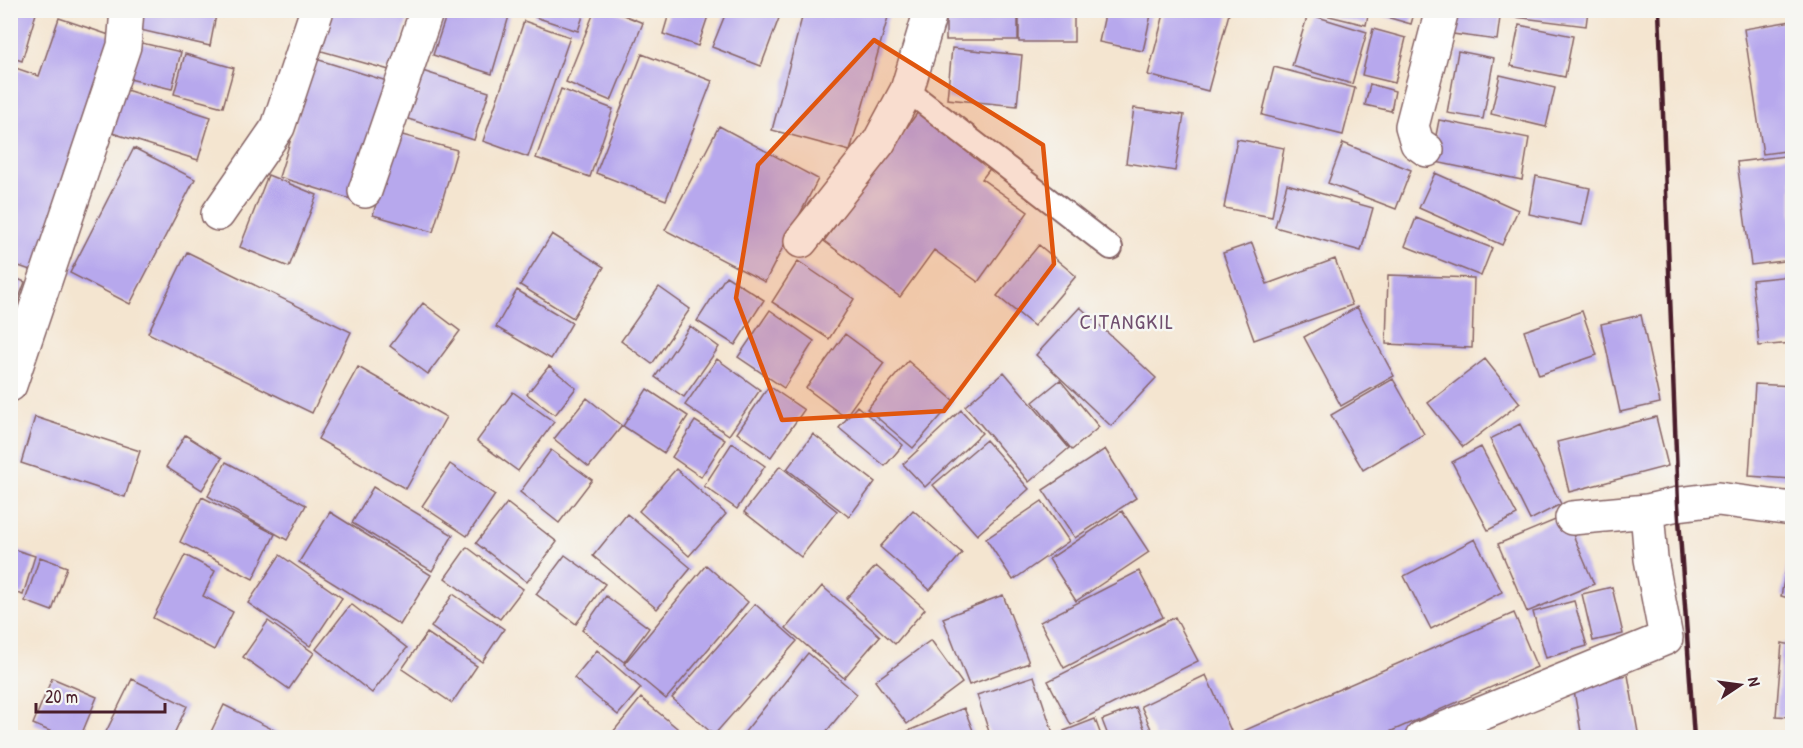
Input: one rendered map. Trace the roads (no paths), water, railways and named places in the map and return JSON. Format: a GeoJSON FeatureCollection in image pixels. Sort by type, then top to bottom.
{"type":"FeatureCollection","features":[{"type":"Feature","properties":{"kind":"street"},"geometry":{"type":"LineString","coordinates":[[10,385],[124,46],[127,10]]}},
{"type":"Feature","properties":{"kind":"street"},"geometry":{"type":"LineString","coordinates":[[218,214],[278,127],[317,10]]}},
{"type":"Feature","properties":{"kind":"street"},"geometry":{"type":"LineString","coordinates":[[366,190],[427,10]]}},
{"type":"Feature","properties":{"kind":"street"},"geometry":{"type":"LineString","coordinates":[[801,241],[879,142],[907,90],[931,10]]}},
{"type":"Feature","properties":{"kind":"street"},"geometry":{"type":"LineString","coordinates":[[1427,150],[1417,143],[1412,126],[1442,10]]}},
{"type":"Feature","properties":{"kind":"street"},"geometry":{"type":"LineString","coordinates":[[1572,518],[1647,512],[1678,504],[1718,499],[1792,509]]}},
{"type":"Feature","properties":{"kind":"street"},"geometry":{"type":"LineString","coordinates":[[1422,738],[1666,638],[1651,559],[1647,512]]}},
{"type":"Feature","properties":{"kind":"lane"},"geometry":{"type":"LineString","coordinates":[[907,90],[1111,248]]}},
{"type":"Feature","properties":{"kind":"railway"},"geometry":{"type":"LineString","coordinates":[[1659,10],[1678,504],[1694,738]]}},
{"type":"Feature","properties":{"kind":"district","name":"CITANGKIL"},"geometry":{"type":"Point","coordinates":[1127,321]}}]}
